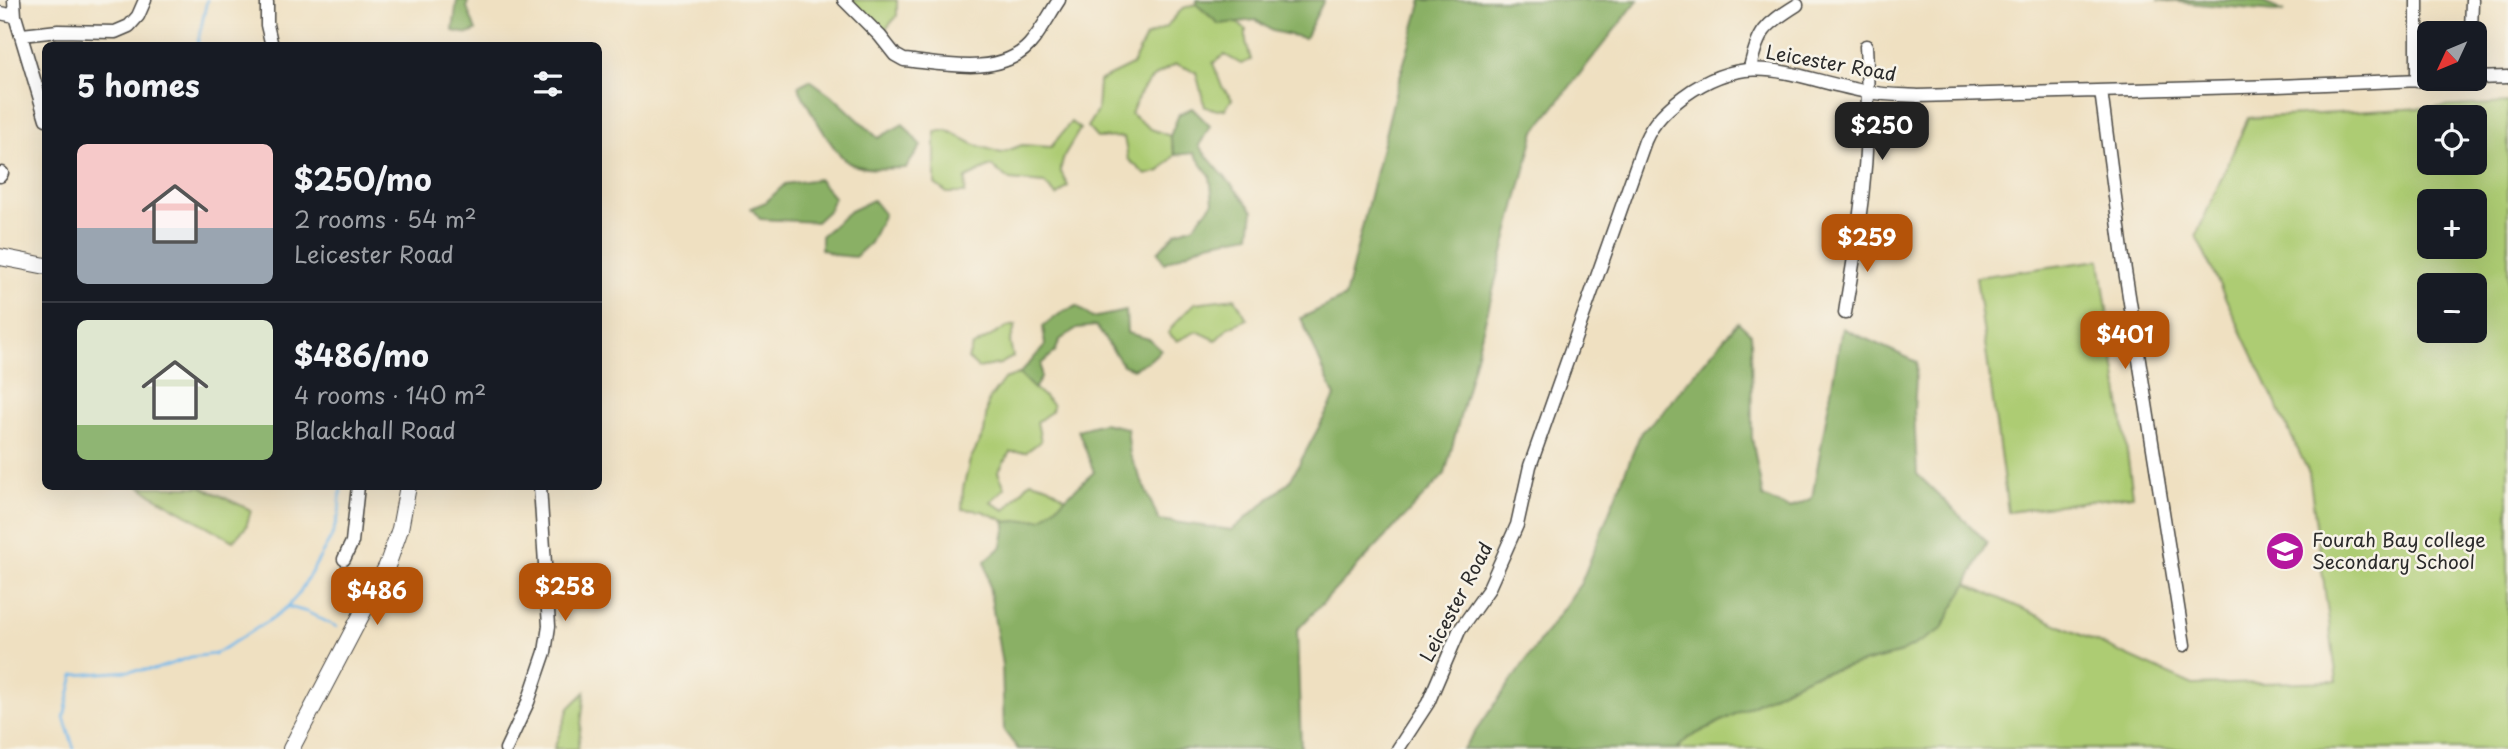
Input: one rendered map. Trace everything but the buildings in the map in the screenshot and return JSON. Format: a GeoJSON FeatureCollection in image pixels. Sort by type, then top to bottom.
{"type":"FeatureCollection","features":[{"type":"Feature","properties":{"kind":"main road"},"geometry":{"type":"LineString","coordinates":[[0,257],[42,266]]}},
{"type":"Feature","properties":{"kind":"main road"},"geometry":{"type":"LineString","coordinates":[[291,749],[387,566],[400,529],[407,490]]}},
{"type":"Feature","properties":{"kind":"street"},"geometry":{"type":"LineString","coordinates":[[14,0],[15,16],[42,105]]}},
{"type":"Feature","properties":{"kind":"street"},"geometry":{"type":"LineString","coordinates":[[22,35],[58,31],[115,32],[128,26],[138,16],[145,0]]}},
{"type":"Feature","properties":{"kind":"street"},"geometry":{"type":"LineString","coordinates":[[844,0],[895,55],[904,60],[971,65],[1002,62],[1021,52],[1039,33],[1059,0]]}},
{"type":"Feature","properties":{"kind":"street"},"geometry":{"type":"LineString","coordinates":[[2417,0],[2417,21]]}},
{"type":"Feature","properties":{"kind":"street"},"geometry":{"type":"LineString","coordinates":[[2471,21],[2472,0]]}},
{"type":"Feature","properties":{"kind":"street"},"geometry":{"type":"LineString","coordinates":[[267,2],[267,25],[271,42]]}},
{"type":"Feature","properties":{"kind":"street"},"geometry":{"type":"LineString","coordinates":[[1750,68],[1756,40],[1779,17],[1797,5]]}},
{"type":"Feature","properties":{"kind":"street"},"geometry":{"type":"LineString","coordinates":[[0,13],[15,16]]}},
{"type":"Feature","properties":{"kind":"street"},"geometry":{"type":"LineString","coordinates":[[1845,313],[1858,230],[1869,92],[1866,47]]}},
{"type":"Feature","properties":{"kind":"street","name":"Leicester Road"},"geometry":{"type":"LineString","coordinates":[[1398,749],[1428,703],[1459,631],[1488,590],[1517,525],[1525,480],[1544,423],[1648,133],[1665,111],[1692,90],[1723,75],[1750,68],[1799,75],[1869,92],[1948,96],[2417,80]]}},
{"type":"Feature","properties":{"kind":"street"},"geometry":{"type":"LineString","coordinates":[[2487,78],[2508,77]]}},
{"type":"Feature","properties":{"kind":"street"},"geometry":{"type":"LineString","coordinates":[[2101,91],[2123,258],[2184,645]]}},
{"type":"Feature","properties":{"kind":"street"},"geometry":{"type":"LineString","coordinates":[[344,559],[352,542],[358,490]]}},
{"type":"Feature","properties":{"kind":"street"},"geometry":{"type":"LineString","coordinates":[[506,749],[532,692],[545,652],[549,626],[540,490]]}},
{"type":"Feature","properties":{"kind":"green space"},"geometry":{"type":"Polygon","coordinates":[[[457,0],[468,0],[467,7],[476,31],[468,34],[453,31],[457,0]]]}},
{"type":"Feature","properties":{"kind":"green space"},"geometry":{"type":"Polygon","coordinates":[[[844,0],[897,0],[897,16],[880,36],[844,0]]]}},
{"type":"Feature","properties":{"kind":"green space"},"geometry":{"type":"Polygon","coordinates":[[[1197,0],[1324,0],[1305,38],[1272,31],[1256,20],[1219,24],[1196,4],[1197,0]]]}},
{"type":"Feature","properties":{"kind":"green space"},"geometry":{"type":"Polygon","coordinates":[[[1422,0],[1638,0],[1535,131],[1445,474],[1297,630],[1301,749],[1018,749],[1004,731],[1002,665],[985,561],[1002,546],[1006,525],[1004,522],[1042,519],[1094,472],[1078,430],[1103,423],[1127,428],[1130,455],[1159,520],[1232,530],[1290,481],[1335,397],[1301,318],[1345,297],[1395,94],[1422,0]]]}},
{"type":"Feature","properties":{"kind":"green space"},"geometry":{"type":"Polygon","coordinates":[[[2157,0],[2257,0],[2285,12],[2157,0]]]}},
{"type":"Feature","properties":{"kind":"green space"},"geometry":{"type":"Polygon","coordinates":[[[1196,4],[1219,24],[1236,22],[1246,30],[1251,60],[1241,64],[1225,55],[1213,63],[1222,87],[1232,99],[1225,109],[1205,107],[1196,72],[1176,64],[1147,83],[1131,114],[1151,129],[1170,136],[1175,155],[1160,171],[1146,175],[1128,159],[1124,137],[1097,138],[1087,127],[1097,111],[1099,81],[1132,65],[1146,37],[1166,27],[1183,8],[1196,4]]]}},
{"type":"Feature","properties":{"kind":"green space"},"geometry":{"type":"Polygon","coordinates":[[[810,80],[835,98],[878,138],[903,124],[921,146],[906,168],[864,168],[845,160],[822,129],[798,86],[810,80]]]}},
{"type":"Feature","properties":{"kind":"green space"},"geometry":{"type":"Polygon","coordinates":[[[2508,103],[2508,749],[1677,749],[1688,738],[1810,676],[1898,654],[1940,630],[1967,584],[2193,685],[2337,681],[2309,473],[2196,236],[2248,118],[2417,108],[2417,175],[2487,175],[2487,105],[2473,105],[2508,103]]]}},
{"type":"Feature","properties":{"kind":"green space"},"geometry":{"type":"Polygon","coordinates":[[[1192,108],[1210,126],[1199,146],[1253,211],[1250,235],[1208,243],[1164,263],[1158,252],[1176,232],[1194,226],[1213,202],[1210,176],[1194,153],[1175,155],[1170,136],[1179,114],[1192,108]]]}},
{"type":"Feature","properties":{"kind":"green space"},"geometry":{"type":"Polygon","coordinates":[[[1071,122],[1080,129],[1065,154],[1060,170],[1068,186],[1057,196],[1044,183],[1010,180],[991,166],[966,178],[965,193],[947,193],[935,184],[935,132],[947,130],[973,144],[1001,153],[1022,145],[1051,147],[1071,122]]]}},
{"type":"Feature","properties":{"kind":"green space"},"geometry":{"type":"Polygon","coordinates":[[[818,179],[834,197],[829,210],[816,222],[760,219],[751,208],[766,202],[785,184],[818,179]]]}},
{"type":"Feature","properties":{"kind":"green space"},"geometry":{"type":"Polygon","coordinates":[[[873,200],[884,214],[870,243],[855,257],[835,255],[821,249],[821,236],[850,211],[873,200]]]}},
{"type":"Feature","properties":{"kind":"green space"},"geometry":{"type":"Polygon","coordinates":[[[2100,260],[2133,495],[2008,512],[1976,277],[2100,260]]]}},
{"type":"Feature","properties":{"kind":"green space"},"geometry":{"type":"Polygon","coordinates":[[[1235,298],[1247,319],[1229,327],[1216,340],[1197,331],[1177,341],[1168,333],[1195,303],[1235,298]]]}},
{"type":"Feature","properties":{"kind":"green space"},"geometry":{"type":"Polygon","coordinates":[[[1077,306],[1092,318],[1126,311],[1127,333],[1149,339],[1161,350],[1133,369],[1123,365],[1096,326],[1077,328],[1060,340],[1055,352],[1041,364],[1041,378],[1034,389],[1019,374],[1045,346],[1043,326],[1064,311],[1077,306]]]}},
{"type":"Feature","properties":{"kind":"green space"},"geometry":{"type":"Polygon","coordinates":[[[1738,322],[1751,334],[1752,438],[1763,497],[1789,509],[1812,498],[1842,328],[1917,362],[1914,410],[1917,474],[1987,542],[1941,630],[1898,654],[1810,676],[1688,738],[1677,749],[1463,749],[1581,583],[1641,432],[1657,418],[1738,322]]]}},
{"type":"Feature","properties":{"kind":"green space"},"geometry":{"type":"Polygon","coordinates":[[[1016,325],[1010,342],[1013,357],[1000,364],[978,368],[968,359],[972,347],[1007,327],[1016,325]]]}},
{"type":"Feature","properties":{"kind":"green space"},"geometry":{"type":"Polygon","coordinates":[[[1019,374],[1053,405],[1052,411],[1037,422],[1041,441],[1026,452],[1010,452],[998,472],[1005,488],[990,502],[1005,510],[1031,481],[1048,486],[1069,500],[1042,519],[1008,522],[982,511],[962,509],[963,489],[970,460],[984,433],[988,401],[1004,379],[1019,374]]]}},
{"type":"Feature","properties":{"kind":"green space"},"geometry":{"type":"Polygon","coordinates":[[[145,490],[208,490],[251,510],[246,527],[233,541],[145,490]]]}},
{"type":"Feature","properties":{"kind":"green space"},"geometry":{"type":"Polygon","coordinates":[[[585,692],[578,749],[554,749],[569,708],[585,692]]]}},
{"type":"Feature","properties":{"kind":"waterway"},"geometry":{"type":"LineString","coordinates":[[198,42],[207,0]]}},
{"type":"Feature","properties":{"kind":"waterway"},"geometry":{"type":"LineString","coordinates":[[74,749],[64,717],[74,675],[156,669],[191,657],[215,654],[273,618],[298,595],[331,538],[339,514],[341,490]]}},
{"type":"Feature","properties":{"kind":"waterway"},"geometry":{"type":"LineString","coordinates":[[289,607],[307,612],[337,627]]}},
{"type":"Feature","properties":{"kind":"place","name":"Fourah Bay college Secondary School"},"geometry":{"type":"Point","coordinates":[2285,551]}}]}
